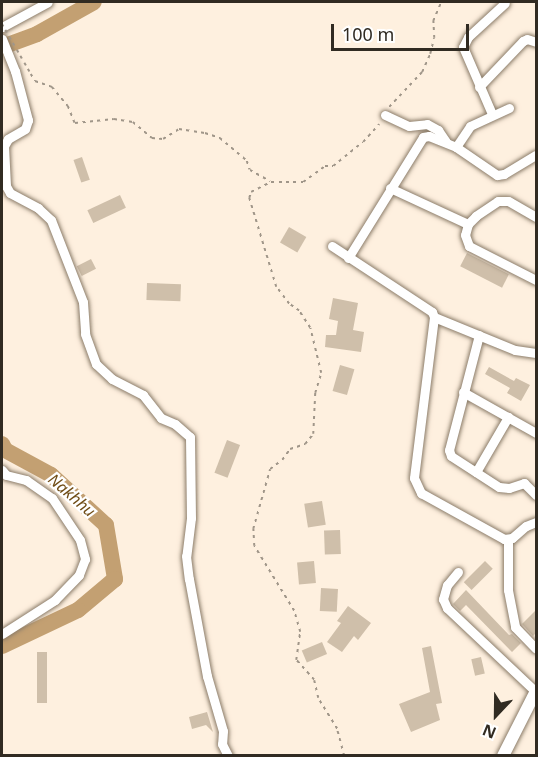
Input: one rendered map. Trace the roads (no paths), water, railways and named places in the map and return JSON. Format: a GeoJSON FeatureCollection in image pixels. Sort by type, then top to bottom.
{"type":"FeatureCollection","features":[{"type":"Feature","properties":{"kind":"main road"},"geometry":{"type":"LineString","coordinates":[[503,756],[536,692]]}},
{"type":"Feature","properties":{"kind":"street"},"geometry":{"type":"LineString","coordinates":[[2,26],[48,2]]}},
{"type":"Feature","properties":{"kind":"street"},"geometry":{"type":"LineString","coordinates":[[492,114],[464,52],[465,42],[505,3]]}},
{"type":"Feature","properties":{"kind":"street"},"geometry":{"type":"LineString","coordinates":[[2,39],[15,71],[28,120],[25,129],[8,139],[4,146],[6,186],[10,193],[38,207],[51,220],[83,302],[85,334],[96,364],[112,380],[142,395],[161,418],[175,424],[190,437],[191,518],[186,556],[207,676],[223,731],[222,744],[228,756]]}},
{"type":"Feature","properties":{"kind":"street"},"geometry":{"type":"LineString","coordinates":[[479,87],[523,41],[527,39],[537,42]]}},
{"type":"Feature","properties":{"kind":"street"},"geometry":{"type":"LineString","coordinates":[[456,147],[470,126],[509,108]]}},
{"type":"Feature","properties":{"kind":"street"},"geometry":{"type":"LineString","coordinates":[[385,115],[409,126],[427,124],[438,130],[446,142]]}},
{"type":"Feature","properties":{"kind":"street"},"geometry":{"type":"LineString","coordinates":[[348,258],[423,137],[446,142],[456,147],[497,175],[504,174],[537,155]]}},
{"type":"Feature","properties":{"kind":"street"},"geometry":{"type":"LineString","coordinates":[[390,188],[468,224]]}},
{"type":"Feature","properties":{"kind":"street"},"geometry":{"type":"LineString","coordinates":[[537,217],[502,200],[476,216],[468,224],[465,235],[469,246],[537,280]]}},
{"type":"Feature","properties":{"kind":"street"},"geometry":{"type":"LineString","coordinates":[[332,246],[428,307],[434,318],[414,478],[421,493],[498,537],[508,540],[537,522]]}},
{"type":"Feature","properties":{"kind":"street"},"geometry":{"type":"LineString","coordinates":[[434,318],[515,350],[537,353]]}},
{"type":"Feature","properties":{"kind":"street"},"geometry":{"type":"LineString","coordinates":[[478,335],[449,450],[451,456],[504,489],[524,483],[537,495]]}},
{"type":"Feature","properties":{"kind":"street"},"geometry":{"type":"LineString","coordinates":[[463,392],[537,433]]}},
{"type":"Feature","properties":{"kind":"street"},"geometry":{"type":"LineString","coordinates":[[476,472],[508,417]]}},
{"type":"Feature","properties":{"kind":"street"},"geometry":{"type":"LineString","coordinates":[[2,470],[6,475],[26,480],[52,498],[80,540],[85,559],[80,575],[55,600],[2,634]]}},
{"type":"Feature","properties":{"kind":"street"},"geometry":{"type":"LineString","coordinates":[[508,540],[508,591],[515,627],[537,649]]}},
{"type":"Feature","properties":{"kind":"street"},"geometry":{"type":"LineString","coordinates":[[458,572],[447,585],[443,599],[447,608],[536,692]]}},
{"type":"Feature","properties":{"kind":"waterway","name":"Nakhhu"},"geometry":{"type":"LineString","coordinates":[[2,47],[37,34],[94,2]]}},
{"type":"Feature","properties":{"kind":"waterway","name":"Nakhhu"},"geometry":{"type":"LineString","coordinates":[[2,444],[5,450],[51,475],[106,525],[115,579],[78,610],[2,646]]}}]}
